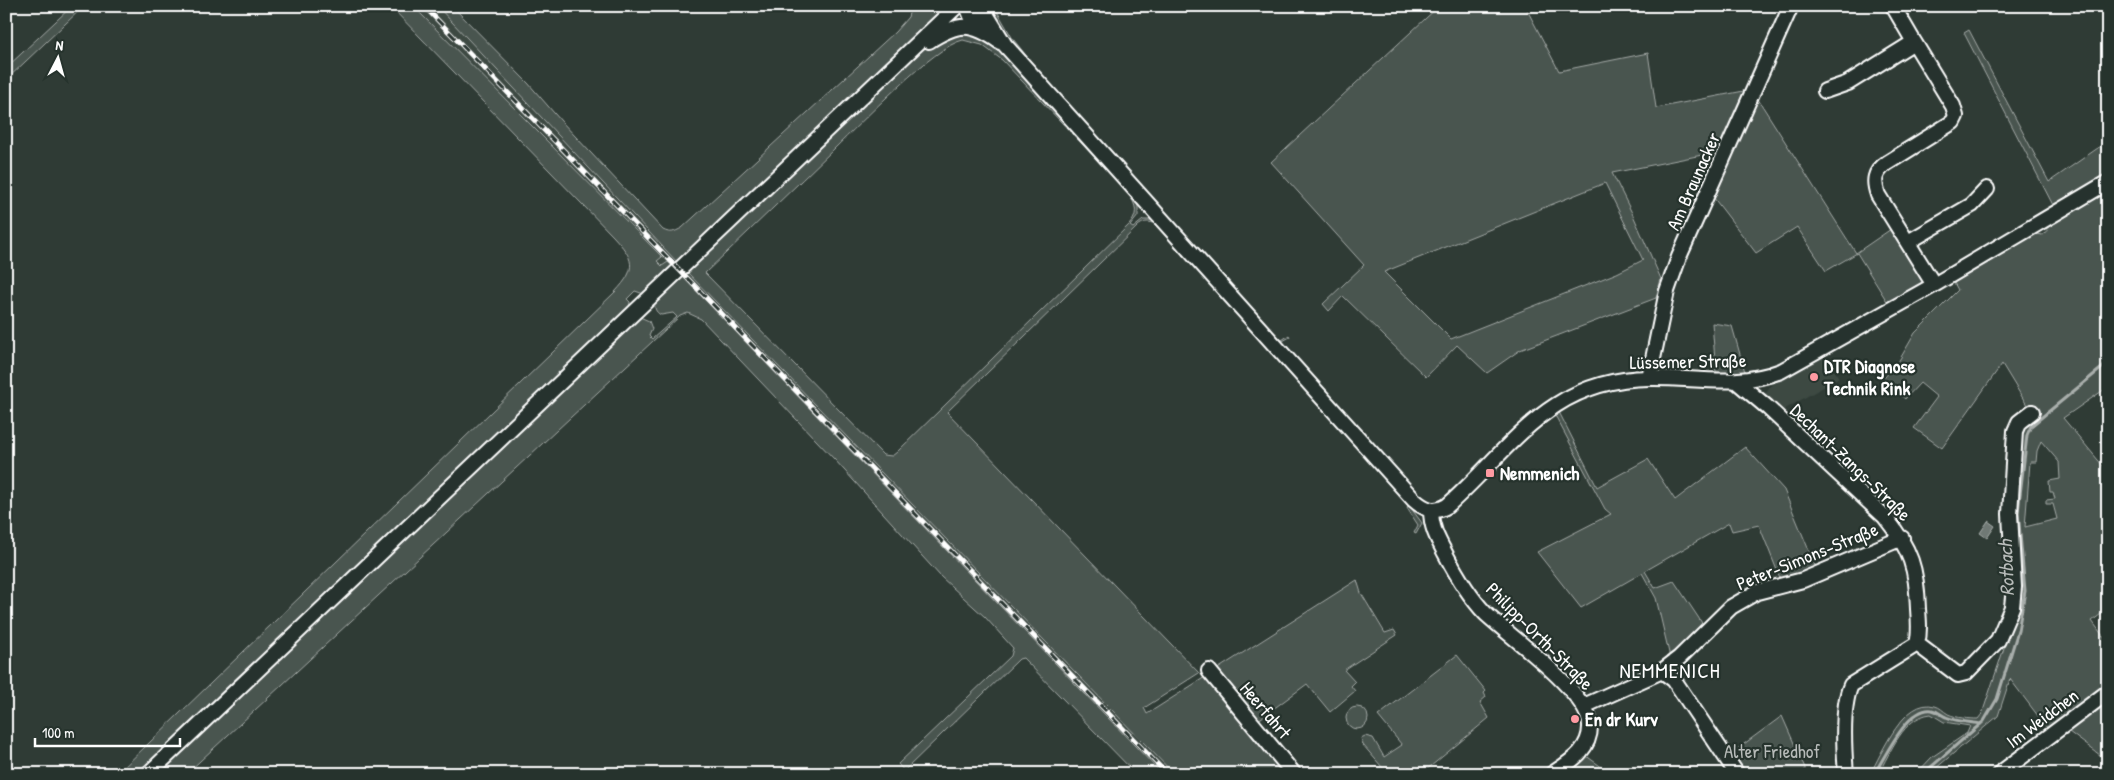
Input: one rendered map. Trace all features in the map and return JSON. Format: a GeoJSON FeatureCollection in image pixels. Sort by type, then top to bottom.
{"type":"FeatureCollection","features":[{"type":"Feature","properties":{"kind":"street"},"geometry":{"type":"LineString","coordinates":[[148,774],[957,6]]}},
{"type":"Feature","properties":{"kind":"street"},"geometry":{"type":"LineString","coordinates":[[967,6],[972,16],[988,34]]}},
{"type":"Feature","properties":{"kind":"street"},"geometry":{"type":"LineString","coordinates":[[981,6],[1005,45],[1414,500],[1423,508],[1431,510]]}},
{"type":"Feature","properties":{"kind":"street","name":"Am Braunacker"},"geometry":{"type":"LineString","coordinates":[[1649,378],[1667,291],[1679,257],[1791,6]]}},
{"type":"Feature","properties":{"kind":"street"},"geometry":{"type":"LineString","coordinates":[[1893,6],[1953,106],[1956,116],[1951,124],[1879,168],[1875,176],[1878,195],[1934,285]]}},
{"type":"Feature","properties":{"kind":"street"},"geometry":{"type":"LineString","coordinates":[[905,56],[954,27],[973,27],[1005,45]]}},
{"type":"Feature","properties":{"kind":"street"},"geometry":{"type":"LineString","coordinates":[[1825,91],[1848,83],[1914,42]]}},
{"type":"Feature","properties":{"kind":"street","name":"Lüssemer Straße"},"geometry":{"type":"LineString","coordinates":[[1431,510],[1440,510],[1446,506],[1528,425],[1572,396],[1600,385],[1649,378],[1736,381],[1761,377],[1791,366],[1934,285],[2108,182]]}},
{"type":"Feature","properties":{"kind":"street"},"geometry":{"type":"LineString","coordinates":[[1908,242],[1972,205],[1987,189]]}},
{"type":"Feature","properties":{"kind":"street","name":"Dechant-Zangs-Straße"},"geometry":{"type":"LineString","coordinates":[[1736,381],[1767,406],[1885,517],[1902,538],[1914,564],[1917,578],[1919,633],[1917,644]]}},
{"type":"Feature","properties":{"kind":"street"},"geometry":{"type":"LineString","coordinates":[[1846,774],[1844,733],[1847,696],[1851,686],[1917,644],[1958,674],[1966,673],[1998,640],[2010,613],[2013,599],[2010,514],[2015,436],[2018,422],[2032,412]]}},
{"type":"Feature","properties":{"kind":"street","name":"Philipp-Orth-Straße"},"geometry":{"type":"LineString","coordinates":[[1431,510],[1432,527],[1458,579],[1485,612],[1539,658],[1584,706],[1662,671]]}},
{"type":"Feature","properties":{"kind":"street","name":"Peter-Simons-Straße"},"geometry":{"type":"LineString","coordinates":[[1662,671],[1679,658],[1731,607],[1757,592],[1803,580],[1902,538]]}},
{"type":"Feature","properties":{"kind":"street","name":"Heerfahrt"},"geometry":{"type":"LineString","coordinates":[[1209,671],[1294,774]]}},
{"type":"Feature","properties":{"kind":"street"},"geometry":{"type":"LineString","coordinates":[[1662,671],[1674,680],[1737,774]]}},
{"type":"Feature","properties":{"kind":"street","name":"Im Weidchen"},"geometry":{"type":"LineString","coordinates":[[1999,774],[2108,692]]}},
{"type":"Feature","properties":{"kind":"street"},"geometry":{"type":"LineString","coordinates":[[1552,774],[1576,758],[1586,744],[1590,725],[1584,706]]}},
{"type":"Feature","properties":{"kind":"shaded area"},"geometry":{"type":"Polygon","coordinates":[[[413,6],[442,6],[519,93],[678,263],[1174,774],[1162,774],[674,267],[662,267],[657,261],[662,257],[413,6]]]}},
{"type":"Feature","properties":{"kind":"shaded area"},"geometry":{"type":"Polygon","coordinates":[[[1825,355],[1839,378],[1780,412],[1764,396],[1770,386],[1825,355]]]}},
{"type":"Feature","properties":{"kind":"shaded area"},"geometry":{"type":"Polygon","coordinates":[[[1988,521],[1995,526],[1987,538],[1980,533],[1988,521]]]}},
{"type":"Feature","properties":{"kind":"green space"},"geometry":{"type":"Polygon","coordinates":[[[72,6],[84,6],[6,80],[6,68],[72,6]]]}},
{"type":"Feature","properties":{"kind":"green space"},"geometry":{"type":"Polygon","coordinates":[[[390,6],[413,6],[662,257],[657,261],[662,266],[668,262],[674,267],[644,294],[635,291],[627,299],[630,302],[629,308],[140,774],[117,774],[615,292],[630,270],[629,257],[613,236],[390,6]]]}},
{"type":"Feature","properties":{"kind":"green space"},"geometry":{"type":"Polygon","coordinates":[[[437,6],[452,6],[528,83],[663,230],[670,232],[682,228],[895,32],[908,17],[911,6],[946,6],[678,263],[437,6]]]}},
{"type":"Feature","properties":{"kind":"green space"},"geometry":{"type":"Polygon","coordinates":[[[986,6],[994,6],[1013,39],[1033,64],[1279,338],[1282,340],[1289,335],[1290,337],[1281,342],[1032,68],[986,6]]]}},
{"type":"Feature","properties":{"kind":"green space"},"geometry":{"type":"Polygon","coordinates":[[[1439,6],[1525,6],[1559,71],[1648,53],[1656,108],[1749,90],[1722,151],[1612,173],[1661,279],[1656,298],[1520,350],[1487,373],[1457,345],[1426,377],[1343,296],[1329,311],[1323,304],[1364,265],[1271,162],[1439,6]],[[1605,183],[1384,272],[1451,339],[1617,273],[1643,260],[1605,183]]]}},
{"type":"Feature","properties":{"kind":"green space"},"geometry":{"type":"Polygon","coordinates":[[[967,30],[996,46],[1009,58],[1138,201],[1138,216],[1130,226],[1133,228],[1143,220],[1154,220],[1402,496],[1401,498],[1160,229],[1150,222],[1138,226],[947,412],[1199,673],[1144,708],[1147,714],[1357,580],[1361,593],[1385,633],[1394,630],[1397,635],[1344,670],[1355,682],[1351,686],[1355,691],[1330,712],[1307,684],[1257,721],[1288,774],[1174,774],[685,270],[912,57],[945,35],[967,30]],[[963,40],[950,45],[916,70],[705,273],[883,455],[892,456],[897,452],[1129,225],[1135,214],[1132,199],[1121,185],[1002,60],[982,45],[963,40]]]}},
{"type":"Feature","properties":{"kind":"green space"},"geometry":{"type":"Polygon","coordinates":[[[1969,30],[2049,182],[2108,141],[2108,176],[2054,207],[1964,33],[1969,30]]]}},
{"type":"Feature","properties":{"kind":"green space"},"geometry":{"type":"Polygon","coordinates":[[[1756,96],[1856,253],[1894,227],[1927,281],[1888,303],[1857,253],[1826,271],[1797,227],[1756,253],[1713,197],[1756,96]]]}},
{"type":"Feature","properties":{"kind":"green space"},"geometry":{"type":"Polygon","coordinates":[[[2108,191],[2108,387],[2063,418],[2108,472],[2108,614],[2105,611],[2092,621],[2108,643],[2108,761],[2065,729],[2054,737],[2010,679],[1998,716],[1929,774],[1916,774],[1932,757],[1967,733],[1970,726],[1944,722],[1931,714],[1921,717],[1905,729],[1893,746],[1878,774],[1870,774],[1895,729],[1913,710],[1924,705],[1935,706],[1948,714],[1970,719],[1978,719],[1982,714],[2009,633],[2014,608],[2013,420],[2030,410],[2002,364],[1942,448],[1914,428],[1937,397],[1920,383],[1905,399],[1883,379],[1897,364],[1915,333],[1958,290],[1953,281],[2036,234],[2042,235],[2047,232],[2047,228],[2108,191]],[[2041,441],[2037,451],[2036,462],[2030,462],[2025,527],[2057,519],[2053,504],[2046,504],[2046,500],[2055,499],[2053,492],[2050,492],[2049,481],[2060,479],[2059,462],[2041,441]]]}},
{"type":"Feature","properties":{"kind":"green space"},"geometry":{"type":"Polygon","coordinates":[[[681,275],[1162,774],[1136,774],[1023,658],[1019,659],[904,771],[898,764],[1011,656],[1013,648],[985,617],[941,577],[835,460],[701,319],[688,313],[680,316],[186,774],[155,774],[635,319],[640,317],[649,321],[652,329],[649,336],[652,339],[677,317],[673,313],[659,314],[655,309],[655,301],[681,275]]]}},
{"type":"Feature","properties":{"kind":"green space"},"geometry":{"type":"Polygon","coordinates":[[[1712,323],[1732,326],[1745,372],[1732,374],[1716,372],[1712,323]]]}},
{"type":"Feature","properties":{"kind":"green space"},"geometry":{"type":"Polygon","coordinates":[[[1559,412],[1597,487],[1648,459],[1675,500],[1745,447],[1784,490],[1817,570],[1782,583],[1759,525],[1732,531],[1729,523],[1645,571],[1655,588],[1674,581],[1704,626],[1669,659],[1656,598],[1642,573],[1581,608],[1537,552],[1611,514],[1605,509],[1556,417],[1553,416],[1559,412]]]}},
{"type":"Feature","properties":{"kind":"green space"},"geometry":{"type":"Polygon","coordinates":[[[1408,504],[1422,523],[1416,534],[1414,533],[1418,525],[1407,508],[1408,504]]]}},
{"type":"Feature","properties":{"kind":"green space"},"geometry":{"type":"Polygon","coordinates":[[[1457,655],[1486,691],[1484,693],[1486,697],[1480,702],[1489,718],[1425,771],[1427,774],[1388,774],[1363,745],[1361,738],[1365,736],[1373,738],[1384,757],[1402,745],[1378,716],[1457,655]]]}},
{"type":"Feature","properties":{"kind":"green space"},"geometry":{"type":"Polygon","coordinates":[[[1353,707],[1361,707],[1368,714],[1368,722],[1361,729],[1353,729],[1346,722],[1346,714],[1353,707]]]}},
{"type":"Feature","properties":{"kind":"green space","name":"Alter Friedhof"},"geometry":{"type":"Polygon","coordinates":[[[1782,716],[1805,768],[1805,774],[1742,774],[1729,755],[1782,716]]]}},
{"type":"Feature","properties":{"kind":"green space"},"geometry":{"type":"Polygon","coordinates":[[[1585,755],[1603,768],[1598,774],[1581,774],[1576,765],[1585,755]]]}},
{"type":"Feature","properties":{"kind":"waterway","name":"Rotbach"},"geometry":{"type":"LineString","coordinates":[[1923,774],[1984,721],[1997,699],[2018,631],[2025,591],[2018,512],[2027,435],[2031,426],[2108,363]]}},
{"type":"Feature","properties":{"kind":"waterway"},"geometry":{"type":"LineString","coordinates":[[1874,774],[1898,734],[1914,716],[1923,711],[1932,710],[1955,720],[1981,724]]}},
{"type":"Feature","properties":{"kind":"railway"},"geometry":{"type":"LineString","coordinates":[[424,6],[1167,774]]}},
{"type":"Feature","properties":{"kind":"place","name":"DTR Diagnose Technik Rink"},"geometry":{"type":"Point","coordinates":[1814,377]}},
{"type":"Feature","properties":{"kind":"place","name":"Nemmenich"},"geometry":{"type":"Point","coordinates":[1490,473]}},
{"type":"Feature","properties":{"kind":"place","name":"En dr Kurv"},"geometry":{"type":"Point","coordinates":[1575,719]}},
{"type":"Feature","properties":{"kind":"district","name":"NEMMENICH"},"geometry":{"type":"Point","coordinates":[1670,671]}}]}
